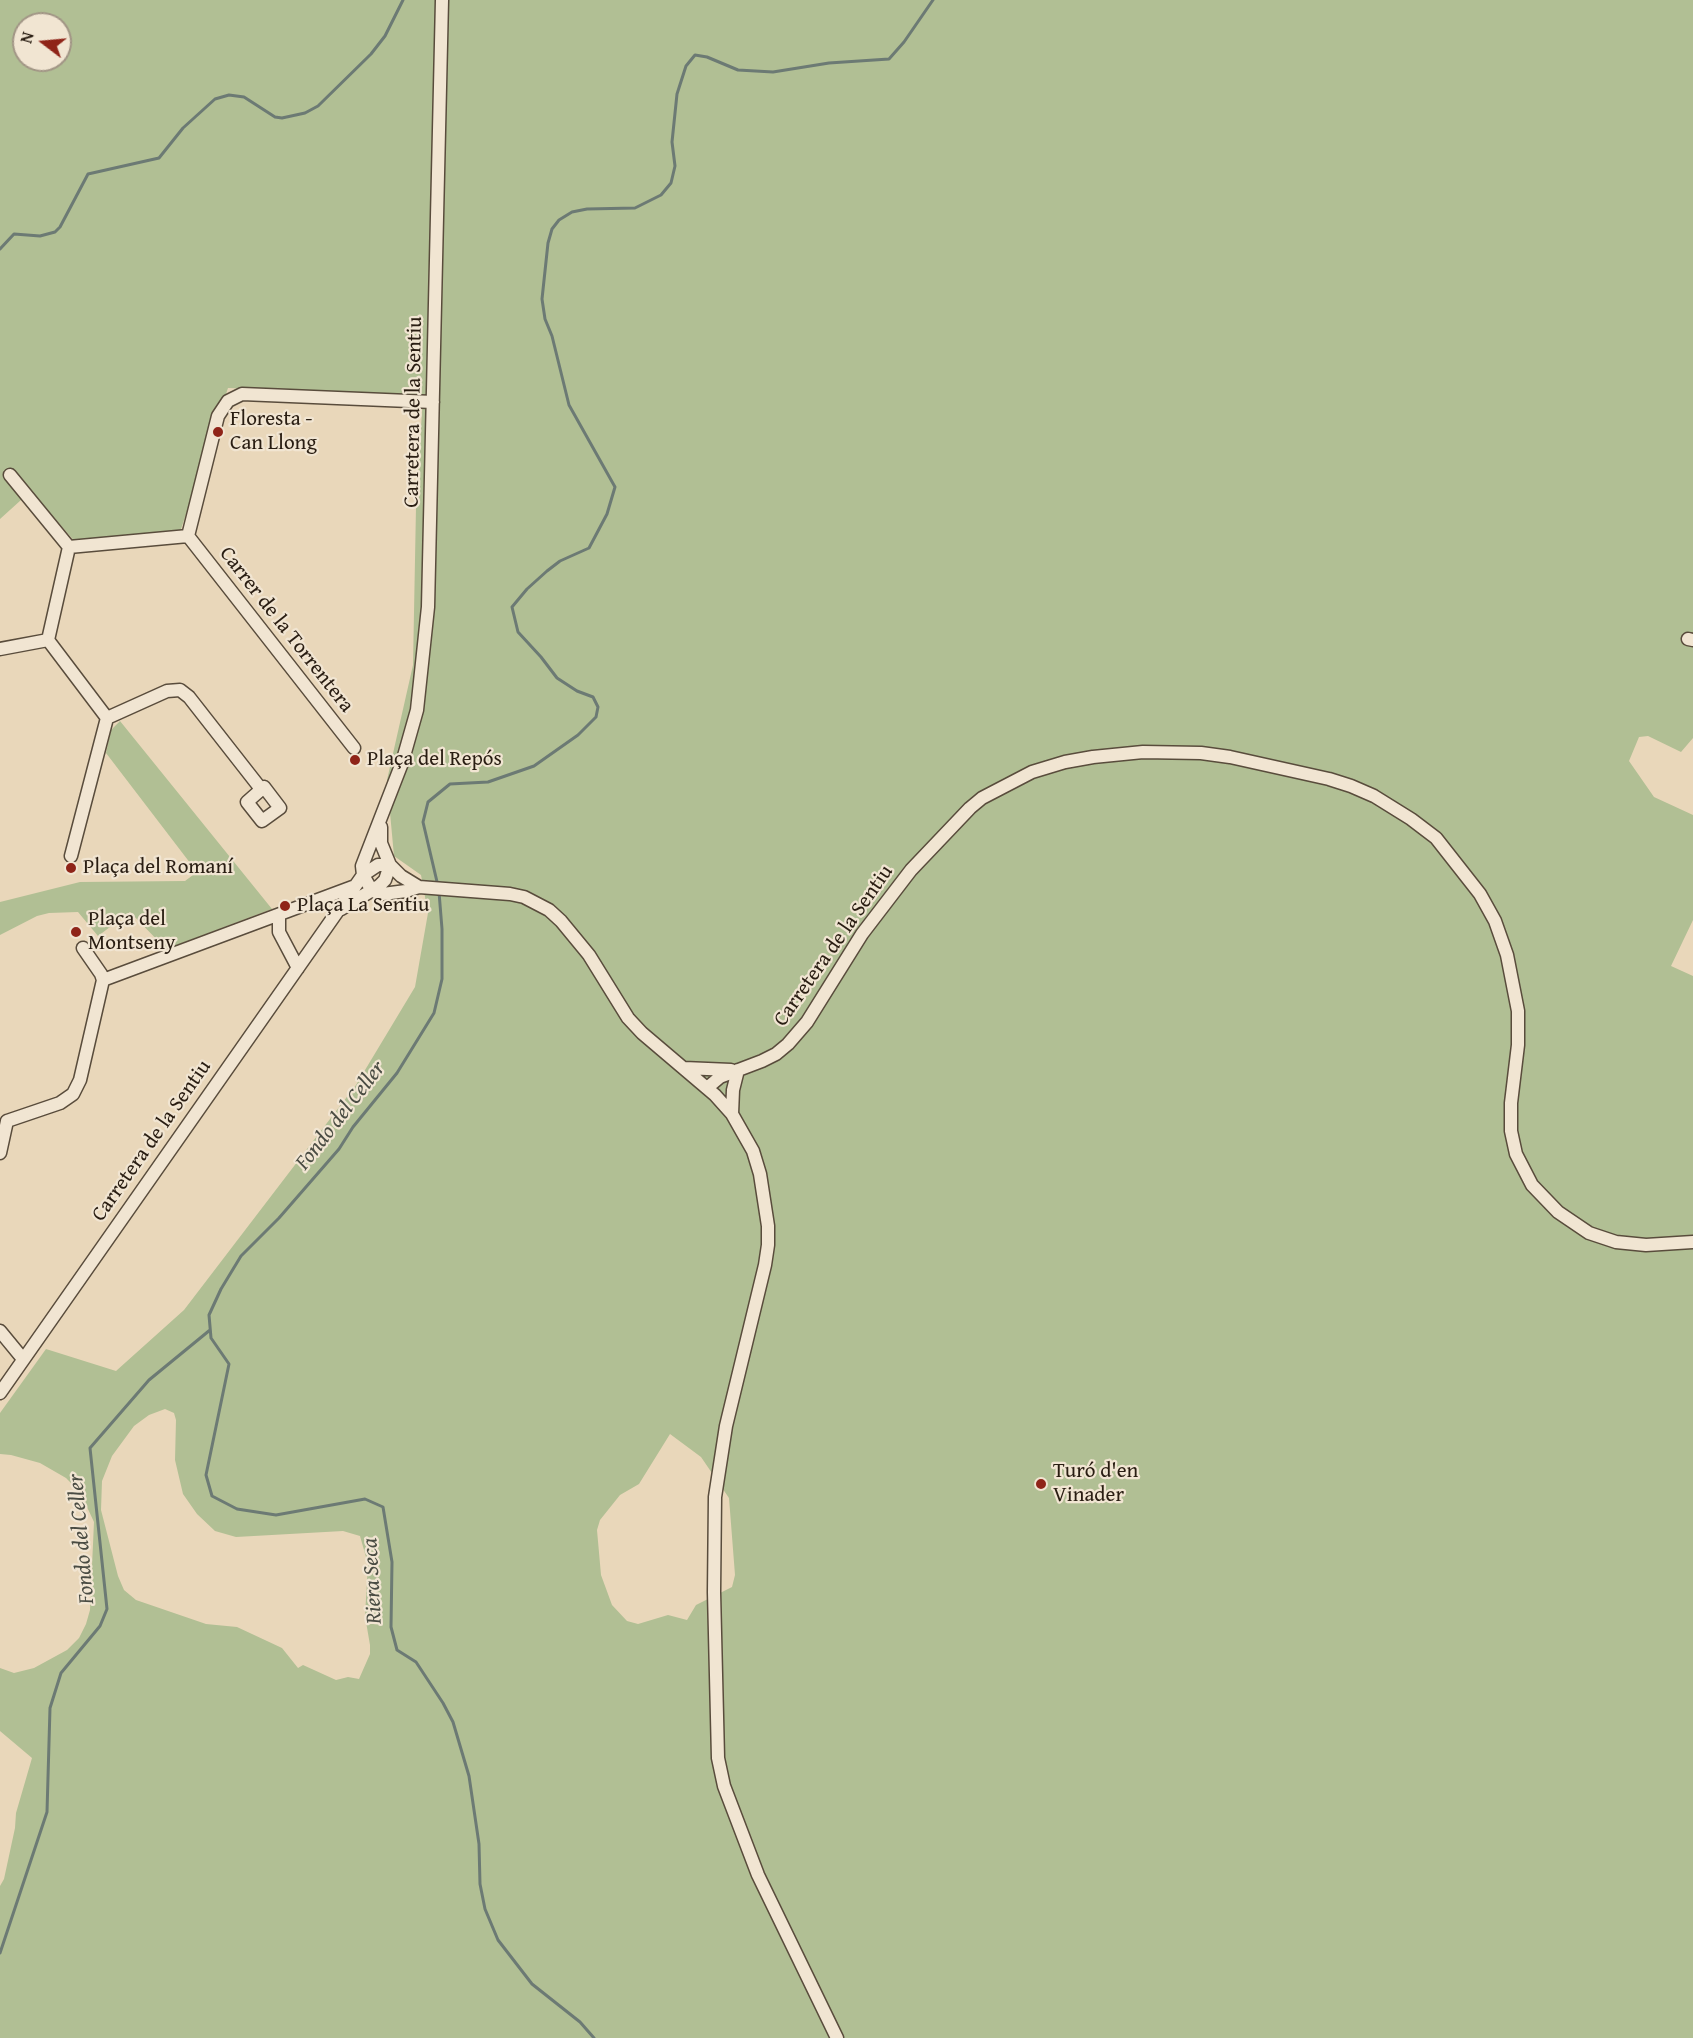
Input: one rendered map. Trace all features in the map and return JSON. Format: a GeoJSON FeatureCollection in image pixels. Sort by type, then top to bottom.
{"type":"FeatureCollection","features":[{"type":"Feature","properties":{"kind":"street","name":"Carretera de la Sentiu"},"geometry":{"type":"LineString","coordinates":[[0,1393],[355,886],[402,763],[417,710],[428,608],[442,0]]}},
{"type":"Feature","properties":{"kind":"street"},"geometry":{"type":"LineString","coordinates":[[69,547],[188,536],[218,416],[228,401],[242,394],[433,402]]}},
{"type":"Feature","properties":{"kind":"street"},"geometry":{"type":"LineString","coordinates":[[10,475],[69,547]]}},
{"type":"Feature","properties":{"kind":"street","name":"Carrer de la Torrentera"},"geometry":{"type":"LineString","coordinates":[[188,536],[354,748]]}},
{"type":"Feature","properties":{"kind":"street"},"geometry":{"type":"LineString","coordinates":[[69,547],[48,640],[107,718]]}},
{"type":"Feature","properties":{"kind":"street"},"geometry":{"type":"LineString","coordinates":[[0,649],[48,640]]}},
{"type":"Feature","properties":{"kind":"street"},"geometry":{"type":"LineString","coordinates":[[107,718],[167,691],[180,690],[189,697],[261,789]]}},
{"type":"Feature","properties":{"kind":"street"},"geometry":{"type":"LineString","coordinates":[[71,856],[107,718]]}},
{"type":"Feature","properties":{"kind":"street","name":"Carretera de la Sentiu"},"geometry":{"type":"LineString","coordinates":[[711,1092],[720,1077],[776,1054],[788,1044],[807,1022],[862,934],[911,870],[982,798],[1032,772],[1065,762],[1093,757],[1143,752],[1201,753],[1230,757],[1351,786],[1374,796],[1436,838],[1480,894],[1495,921],[1507,955],[1518,1011],[1518,1045],[1511,1103],[1511,1131],[1516,1154],[1532,1185],[1558,1212],[1589,1233],[1616,1242],[1646,1245],[1693,1242]]}},
{"type":"Feature","properties":{"kind":"street"},"geometry":{"type":"LineString","coordinates":[[381,819],[381,843],[390,865],[401,876],[424,887]]}},
{"type":"Feature","properties":{"kind":"street"},"geometry":{"type":"LineString","coordinates":[[336,892],[362,872],[378,865],[390,865]]}},
{"type":"Feature","properties":{"kind":"street"},"geometry":{"type":"LineString","coordinates":[[337,911],[372,891],[385,880],[390,865]]}},
{"type":"Feature","properties":{"kind":"street"},"geometry":{"type":"LineString","coordinates":[[362,872],[372,891],[384,894],[424,887],[510,894],[524,897],[549,910],[561,921],[588,955],[628,1018],[642,1033],[711,1092],[732,1114],[753,1151],[760,1174],[768,1226],[768,1245],[726,1426],[715,1497],[714,1592],[718,1758],[724,1786],[758,1875],[837,2038]]}},
{"type":"Feature","properties":{"kind":"street"},"geometry":{"type":"LineString","coordinates":[[103,980],[355,886]]}},
{"type":"Feature","properties":{"kind":"street"},"geometry":{"type":"LineString","coordinates":[[279,915],[279,932],[297,968]]}},
{"type":"Feature","properties":{"kind":"street"},"geometry":{"type":"LineString","coordinates":[[256,924],[279,932]]}},
{"type":"Feature","properties":{"kind":"street"},"geometry":{"type":"LineString","coordinates":[[0,1153],[4,1116],[60,1103],[73,1094],[80,1080],[103,980],[83,948]]}},
{"type":"Feature","properties":{"kind":"street","name":"Carretera de la Sentiu"},"geometry":{"type":"LineString","coordinates":[[684,1068],[707,1071],[738,1070]]}},
{"type":"Feature","properties":{"kind":"street"},"geometry":{"type":"LineString","coordinates":[[732,1114],[733,1090],[738,1070]]}},
{"type":"Feature","properties":{"kind":"street"},"geometry":{"type":"LineString","coordinates":[[0,1330],[23,1359]]}},
{"type":"Feature","properties":{"kind":"green space"},"geometry":{"type":"Polygon","coordinates":[[[0,0],[1693,0],[1693,636],[1683,645],[1693,646],[1693,738],[1681,752],[1648,736],[1639,737],[1629,761],[1654,797],[1693,815],[1693,920],[1671,966],[1693,976],[1693,2038],[0,2038],[0,1886],[4,1879],[16,1813],[32,1758],[0,1731],[0,1668],[14,1673],[34,1668],[67,1650],[79,1638],[90,1610],[94,1522],[80,1492],[66,1478],[40,1463],[0,1454],[0,1413],[46,1349],[116,1371],[184,1310],[356,1085],[415,987],[428,913],[421,875],[394,856],[387,780],[413,665],[416,507],[423,396],[228,388],[180,532],[76,543],[31,491],[0,519],[0,0]],[[165,1409],[149,1415],[134,1426],[112,1456],[102,1481],[101,1510],[118,1576],[124,1590],[136,1600],[206,1624],[237,1627],[282,1648],[298,1668],[303,1665],[336,1680],[348,1677],[359,1679],[370,1654],[365,1616],[368,1564],[360,1536],[343,1531],[236,1537],[215,1531],[197,1514],[183,1494],[175,1460],[176,1420],[174,1413],[165,1409]],[[670,1434],[639,1484],[620,1495],[600,1520],[597,1530],[601,1575],[612,1605],[627,1621],[638,1624],[668,1615],[687,1620],[696,1605],[732,1587],[735,1575],[729,1498],[701,1457],[670,1434]]]}},
{"type":"Feature","properties":{"kind":"green space"},"geometry":{"type":"Polygon","coordinates":[[[120,721],[272,909],[166,949],[130,912],[98,936],[78,912],[49,913],[37,916],[0,935],[0,902],[80,882],[185,881],[197,872],[106,753],[111,730],[120,721]]]}},
{"type":"Feature","properties":{"kind":"waterway"},"geometry":{"type":"LineString","coordinates":[[0,249],[14,234],[40,236],[55,232],[60,227],[88,174],[159,158],[183,128],[215,99],[229,95],[244,97],[275,117],[282,118],[305,113],[318,106],[371,54],[385,36],[403,0]]}},
{"type":"Feature","properties":{"kind":"waterway"},"geometry":{"type":"LineString","coordinates":[[438,886],[423,822],[428,802],[450,784],[488,782],[534,766],[578,735],[596,717],[598,707],[593,697],[577,691],[557,678],[518,632],[512,607],[527,589],[560,561],[589,548],[607,514],[615,487],[569,405],[552,336],[545,319],[542,299],[548,243],[552,229],[559,220],[572,212],[587,209],[635,208],[661,195],[671,183],[675,166],[672,142],[677,94],[686,66],[695,55],[707,57],[738,70],[773,72],[829,63],[889,59],[904,42],[933,0]]}},
{"type":"Feature","properties":{"kind":"waterway","name":"Riera Seca"},"geometry":{"type":"LineString","coordinates":[[439,892],[442,979],[434,1013],[397,1073],[353,1127],[339,1149],[279,1218],[241,1256],[221,1289],[209,1315],[211,1338],[229,1364],[206,1475],[212,1496],[237,1509],[276,1515],[365,1499],[383,1507],[392,1562],[391,1627],[397,1650],[416,1662],[453,1722],[469,1776],[479,1844],[480,1884],[485,1909],[498,1940],[532,1984],[580,2022],[594,2038]]}},
{"type":"Feature","properties":{"kind":"waterway","name":"Fondo del Celler"},"geometry":{"type":"LineString","coordinates":[[0,1953],[47,1812],[50,1708],[61,1673],[100,1626],[107,1609],[90,1448],[149,1380],[210,1330]]}},
{"type":"Feature","properties":{"kind":"place","name":"Floresta - Can Llong"},"geometry":{"type":"Point","coordinates":[218,432]}},
{"type":"Feature","properties":{"kind":"place","name":"Plaça del Repós"},"geometry":{"type":"Point","coordinates":[355,760]}},
{"type":"Feature","properties":{"kind":"place","name":"Plaça del Romaní"},"geometry":{"type":"Point","coordinates":[71,868]}},
{"type":"Feature","properties":{"kind":"place","name":"Plaça La Sentiu"},"geometry":{"type":"Point","coordinates":[285,906]}},
{"type":"Feature","properties":{"kind":"place","name":"Plaça del Montseny"},"geometry":{"type":"Point","coordinates":[76,932]}},
{"type":"Feature","properties":{"kind":"place","name":"Turó d'en Vinader"},"geometry":{"type":"Point","coordinates":[1041,1484]}}]}
